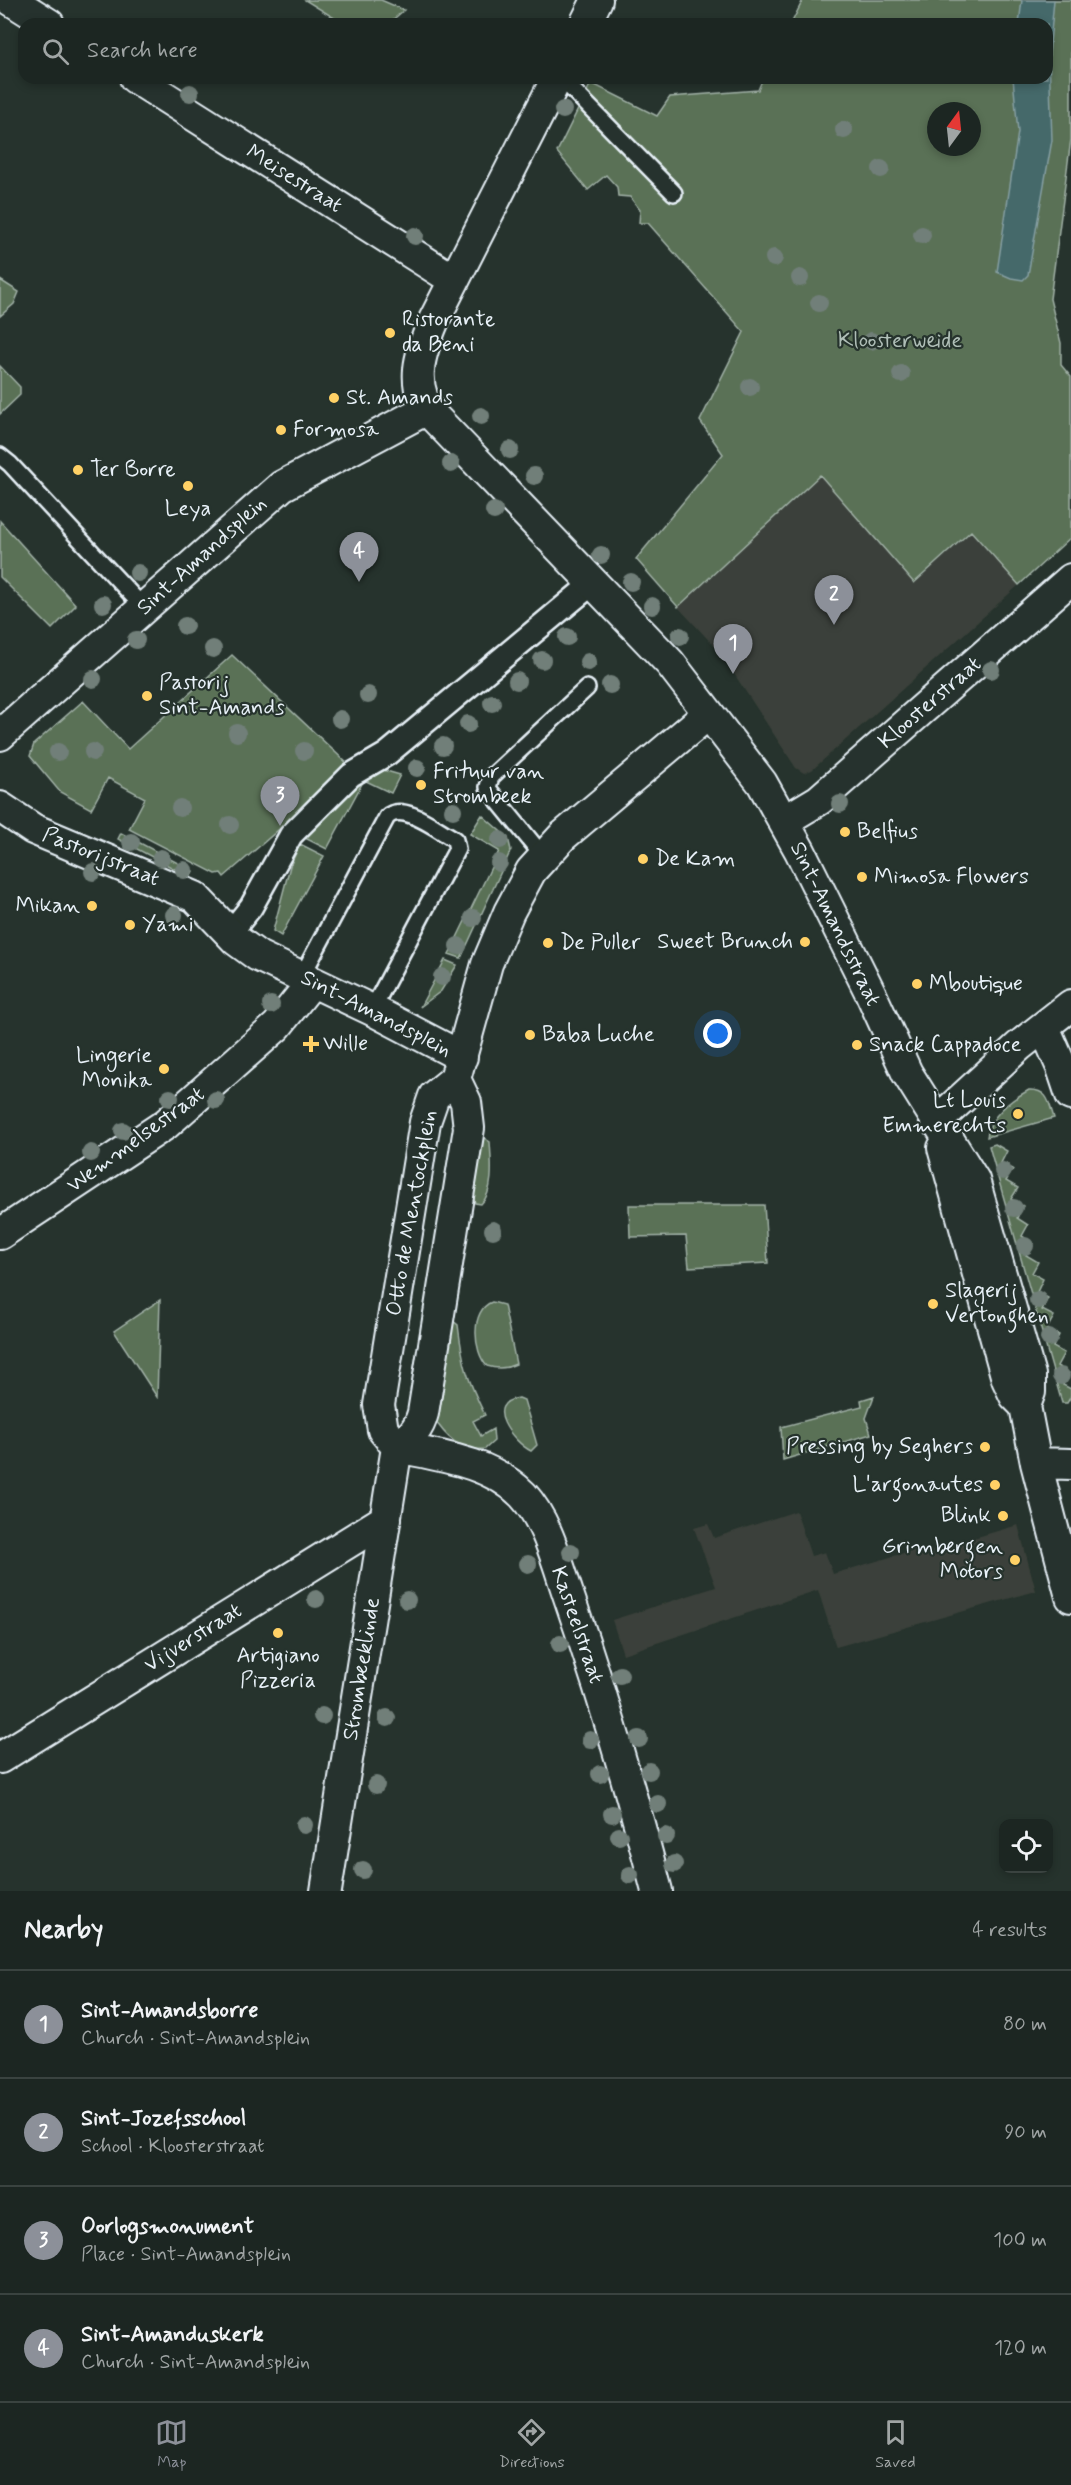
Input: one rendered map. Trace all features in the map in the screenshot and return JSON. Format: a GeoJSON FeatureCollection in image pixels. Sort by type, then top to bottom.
{"type":"FeatureCollection","features":[{"type":"Feature","properties":{"kind":"street"},"geometry":{"type":"LineString","coordinates":[[11,0],[40,18]]}},
{"type":"Feature","properties":{"kind":"street"},"geometry":{"type":"LineString","coordinates":[[588,18],[597,0]]}},
{"type":"Feature","properties":{"kind":"street","name":"Meisestraat"},"geometry":{"type":"LineString","coordinates":[[144,84],[454,280]]}},
{"type":"Feature","properties":{"kind":"street"},"geometry":{"type":"LineString","coordinates":[[556,84],[454,280],[424,344],[417,381],[427,409],[670,663],[762,783],[784,821]]}},
{"type":"Feature","properties":{"kind":"street","name":"Sint-Amandsplein"},"geometry":{"type":"LineString","coordinates":[[0,735],[282,486],[427,409]]}},
{"type":"Feature","properties":{"kind":"street","name":"Kloosterstraat"},"geometry":{"type":"LineString","coordinates":[[784,821],[819,800],[1071,579]]}},
{"type":"Feature","properties":{"kind":"street"},"geometry":{"type":"LineString","coordinates":[[230,933],[251,906],[291,834],[351,775],[387,754],[594,582]]}},
{"type":"Feature","properties":{"kind":"street","name":"Sint-Amandsplein"},"geometry":{"type":"LineString","coordinates":[[204,904],[230,933],[258,956],[372,1010],[459,1068],[487,964],[521,886],[543,856],[563,836],[708,714]]}},
{"type":"Feature","properties":{"kind":"street","name":"Pastorijstraat"},"geometry":{"type":"LineString","coordinates":[[0,807],[33,829],[176,888],[204,904]]}},
{"type":"Feature","properties":{"kind":"street","name":"Sint-Amandsstraat"},"geometry":{"type":"LineString","coordinates":[[784,821],[870,992],[908,1074],[974,1180],[1030,1376],[1030,1392],[1025,1406],[1036,1462],[1071,1597]]}},
{"type":"Feature","properties":{"kind":"street","name":"Wemmelsestraat"},"geometry":{"type":"LineString","coordinates":[[0,1234],[166,1124],[277,1026],[307,979]]}},
{"type":"Feature","properties":{"kind":"street"},"geometry":{"type":"LineString","coordinates":[[936,1122],[1019,1046],[1071,1005]]}},
{"type":"Feature","properties":{"kind":"street"},"geometry":{"type":"LineString","coordinates":[[1044,1027],[1071,1095]]}},
{"type":"Feature","properties":{"kind":"street","name":"Otto de Mentockplein"},"geometry":{"type":"LineString","coordinates":[[459,1068],[468,1114],[466,1151],[423,1413],[420,1425],[414,1433],[397,1447],[387,1437],[380,1420],[380,1394],[424,1122],[434,1096],[459,1068]]}},
{"type":"Feature","properties":{"kind":"street","name":"Strombeeklinde"},"geometry":{"type":"LineString","coordinates":[[326,1891],[397,1447]]}},
{"type":"Feature","properties":{"kind":"street","name":"Kasteelstraat"},"geometry":{"type":"LineString","coordinates":[[397,1447],[443,1457],[487,1471],[505,1481],[523,1496],[539,1518],[564,1581],[604,1701],[630,1786],[657,1891]]}},
{"type":"Feature","properties":{"kind":"street"},"geometry":{"type":"LineString","coordinates":[[1036,1462],[1071,1464]]}},
{"type":"Feature","properties":{"kind":"street","name":"Vijverstraat"},"geometry":{"type":"LineString","coordinates":[[0,1758],[386,1520]]}},
{"type":"Feature","properties":{"kind":"lane"},"geometry":{"type":"LineString","coordinates":[[565,84],[674,193]]}},
{"type":"Feature","properties":{"kind":"lane"},"geometry":{"type":"LineString","coordinates":[[0,456],[144,608]]}},
{"type":"Feature","properties":{"kind":"lane"},"geometry":{"type":"LineString","coordinates":[[543,856],[490,791],[489,781],[587,688]]}},
{"type":"Feature","properties":{"kind":"lane"},"geometry":{"type":"LineString","coordinates":[[307,979],[387,817],[395,811],[405,812],[451,837],[457,849],[372,1010]]}},
{"type":"Feature","properties":{"kind":"shaded area"},"geometry":{"type":"Polygon","coordinates":[[[820,475],[853,512],[971,531],[1019,585],[812,770],[804,773],[796,768],[719,651],[678,607],[820,475]]]}},
{"type":"Feature","properties":{"kind":"shaded area"},"geometry":{"type":"Polygon","coordinates":[[[796,1511],[811,1556],[825,1552],[833,1574],[914,1550],[916,1555],[1018,1525],[1036,1591],[836,1647],[818,1590],[623,1654],[612,1620],[716,1587],[694,1528],[708,1524],[714,1538],[796,1511]]]}},
{"type":"Feature","properties":{"kind":"green space"},"geometry":{"type":"Polygon","coordinates":[[[305,0],[381,0],[404,10],[395,18],[334,18],[305,0]]]}},
{"type":"Feature","properties":{"kind":"green space","name":"Kloosterweide"},"geometry":{"type":"Polygon","coordinates":[[[803,0],[1071,0],[1071,139],[1050,299],[1061,343],[1061,365],[1071,377],[1071,537],[1019,585],[971,531],[914,583],[820,475],[678,607],[636,559],[723,454],[700,421],[744,332],[648,223],[639,223],[640,210],[630,197],[618,196],[617,187],[606,175],[588,190],[557,152],[591,84],[657,116],[670,97],[758,90],[760,84],[1053,84],[1053,18],[794,18],[803,0]]]}},
{"type":"Feature","properties":{"kind":"green space"},"geometry":{"type":"Polygon","coordinates":[[[0,280],[19,292],[14,304],[0,316],[0,280]]]}},
{"type":"Feature","properties":{"kind":"green space"},"geometry":{"type":"Polygon","coordinates":[[[0,366],[20,387],[20,395],[0,414],[0,366]]]}},
{"type":"Feature","properties":{"kind":"green space"},"geometry":{"type":"Polygon","coordinates":[[[0,521],[76,605],[52,629],[0,577],[0,521]]]}},
{"type":"Feature","properties":{"kind":"green space"},"geometry":{"type":"Polygon","coordinates":[[[232,655],[351,767],[224,877],[221,873],[216,874],[129,829],[145,798],[108,778],[91,809],[60,792],[30,756],[34,744],[83,701],[128,749],[232,655]]]}},
{"type":"Feature","properties":{"kind":"green space"},"geometry":{"type":"Polygon","coordinates":[[[376,768],[400,775],[391,793],[364,780],[327,849],[303,837],[357,777],[376,768]]]}},
{"type":"Feature","properties":{"kind":"green space"},"geometry":{"type":"Polygon","coordinates":[[[482,815],[508,838],[511,850],[461,958],[449,954],[499,851],[470,834],[482,815]]]}},
{"type":"Feature","properties":{"kind":"green space"},"geometry":{"type":"Polygon","coordinates":[[[121,833],[193,871],[190,877],[118,839],[121,833]]]}},
{"type":"Feature","properties":{"kind":"green space"},"geometry":{"type":"Polygon","coordinates":[[[300,844],[324,856],[281,936],[273,931],[290,866],[300,844]]]}},
{"type":"Feature","properties":{"kind":"green space"},"geometry":{"type":"Polygon","coordinates":[[[445,960],[457,965],[441,991],[420,1007],[445,960]]]}},
{"type":"Feature","properties":{"kind":"green space"},"geometry":{"type":"Polygon","coordinates":[[[1029,1090],[1044,1094],[1054,1118],[987,1137],[997,1115],[1009,1103],[1029,1090]]]}},
{"type":"Feature","properties":{"kind":"green space"},"geometry":{"type":"Polygon","coordinates":[[[484,1138],[490,1142],[491,1175],[488,1191],[481,1204],[475,1203],[473,1196],[481,1141],[484,1138]]]}},
{"type":"Feature","properties":{"kind":"green space"},"geometry":{"type":"Polygon","coordinates":[[[995,1144],[1007,1151],[1001,1163],[1013,1169],[1006,1181],[1018,1188],[1011,1199],[1023,1206],[1017,1218],[1028,1225],[1022,1236],[1033,1243],[1026,1255],[1038,1262],[1032,1273],[1043,1279],[1037,1292],[1048,1298],[1042,1310],[1054,1316],[1047,1329],[1059,1335],[1053,1347],[1064,1353],[1057,1366],[1069,1373],[1063,1385],[1071,1389],[1071,1396],[1067,1403],[1062,1403],[989,1146],[995,1144]]]}},
{"type":"Feature","properties":{"kind":"green space"},"geometry":{"type":"Polygon","coordinates":[[[629,1205],[764,1205],[768,1263],[689,1267],[686,1236],[630,1237],[629,1205]]]}},
{"type":"Feature","properties":{"kind":"green space"},"geometry":{"type":"Polygon","coordinates":[[[160,1300],[157,1397],[114,1331],[160,1300]]]}},
{"type":"Feature","properties":{"kind":"green space"},"geometry":{"type":"Polygon","coordinates":[[[492,1302],[504,1305],[516,1364],[509,1367],[487,1366],[479,1351],[477,1322],[485,1306],[492,1302]]]}},
{"type":"Feature","properties":{"kind":"green space"},"geometry":{"type":"Polygon","coordinates":[[[452,1320],[458,1325],[467,1372],[485,1415],[473,1421],[481,1436],[493,1429],[494,1441],[485,1449],[468,1448],[454,1441],[433,1417],[452,1320]]]}},
{"type":"Feature","properties":{"kind":"green space"},"geometry":{"type":"Polygon","coordinates":[[[874,1396],[866,1418],[871,1434],[783,1460],[781,1427],[862,1406],[861,1400],[874,1396]]]}},
{"type":"Feature","properties":{"kind":"green space"},"geometry":{"type":"Polygon","coordinates":[[[519,1398],[524,1400],[537,1445],[531,1451],[516,1440],[504,1423],[502,1415],[503,1407],[508,1401],[519,1398]]]}},
{"type":"Feature","properties":{"kind":"water"},"geometry":{"type":"Polygon","coordinates":[[[1022,0],[1054,0],[1052,18],[1020,18],[1022,0]]]}},
{"type":"Feature","properties":{"kind":"water"},"geometry":{"type":"Polygon","coordinates":[[[1014,84],[1050,84],[1052,140],[1028,275],[1023,280],[997,272],[1018,132],[1014,84]]]}},
{"type":"Feature","properties":{"kind":"place","name":"Ristorante da Beni"},"geometry":{"type":"Point","coordinates":[390,333]}},
{"type":"Feature","properties":{"kind":"place","name":"St. Amands"},"geometry":{"type":"Point","coordinates":[334,398]}},
{"type":"Feature","properties":{"kind":"place","name":"Formosa"},"geometry":{"type":"Point","coordinates":[281,430]}},
{"type":"Feature","properties":{"kind":"place","name":"Ter Borre"},"geometry":{"type":"Point","coordinates":[78,470]}},
{"type":"Feature","properties":{"kind":"place","name":"Leya"},"geometry":{"type":"Point","coordinates":[188,486]}},
{"type":"Feature","properties":{"kind":"place","name":"Sint-Amanduskerk"},"geometry":{"type":"Point","coordinates":[359,582]}},
{"type":"Feature","properties":{"kind":"place","name":"Sint-Jozefsschool"},"geometry":{"type":"Point","coordinates":[834,625]}},
{"type":"Feature","properties":{"kind":"place","name":"Sint-Amandsborre"},"geometry":{"type":"Point","coordinates":[733,674]}},
{"type":"Feature","properties":{"kind":"place","name":"Pastorij Sint-Amands"},"geometry":{"type":"Point","coordinates":[147,696]}},
{"type":"Feature","properties":{"kind":"place","name":"Frituur van Strombeek"},"geometry":{"type":"Point","coordinates":[421,785]}},
{"type":"Feature","properties":{"kind":"place","name":"Oorlogsmonument"},"geometry":{"type":"Point","coordinates":[280,826]}},
{"type":"Feature","properties":{"kind":"place","name":"Belfius"},"geometry":{"type":"Point","coordinates":[845,832]}},
{"type":"Feature","properties":{"kind":"place","name":"De Kam"},"geometry":{"type":"Point","coordinates":[643,859]}},
{"type":"Feature","properties":{"kind":"place","name":"Mimosa Flowers"},"geometry":{"type":"Point","coordinates":[862,877]}},
{"type":"Feature","properties":{"kind":"place","name":"Mikan"},"geometry":{"type":"Point","coordinates":[92,906]}},
{"type":"Feature","properties":{"kind":"place","name":"Yami"},"geometry":{"type":"Point","coordinates":[130,925]}},
{"type":"Feature","properties":{"kind":"place","name":"Sweet Brunch"},"geometry":{"type":"Point","coordinates":[805,942]}},
{"type":"Feature","properties":{"kind":"place","name":"De Puller"},"geometry":{"type":"Point","coordinates":[548,943]}},
{"type":"Feature","properties":{"kind":"place","name":"Mboutique"},"geometry":{"type":"Point","coordinates":[917,984]}},
{"type":"Feature","properties":{"kind":"place","name":"Baba Luche"},"geometry":{"type":"Point","coordinates":[530,1035]}},
{"type":"Feature","properties":{"kind":"place","name":"Wille"},"geometry":{"type":"Point","coordinates":[311,1044]}},
{"type":"Feature","properties":{"kind":"place","name":"Snack Cappadoce"},"geometry":{"type":"Point","coordinates":[857,1045]}},
{"type":"Feature","properties":{"kind":"place","name":"Lingerie Monika"},"geometry":{"type":"Point","coordinates":[164,1069]}},
{"type":"Feature","properties":{"kind":"place","name":"Lt Louis Emmerechts"},"geometry":{"type":"Point","coordinates":[1018,1114]}},
{"type":"Feature","properties":{"kind":"place","name":"Slagerij Vertonghen"},"geometry":{"type":"Point","coordinates":[933,1304]}},
{"type":"Feature","properties":{"kind":"place","name":"Pressing by Seghers"},"geometry":{"type":"Point","coordinates":[985,1447]}},
{"type":"Feature","properties":{"kind":"place","name":"L'argonautes"},"geometry":{"type":"Point","coordinates":[995,1485]}},
{"type":"Feature","properties":{"kind":"place","name":"Blink"},"geometry":{"type":"Point","coordinates":[1003,1516]}},
{"type":"Feature","properties":{"kind":"place","name":"Grimbergen Motors"},"geometry":{"type":"Point","coordinates":[1015,1560]}},
{"type":"Feature","properties":{"kind":"place","name":"Artigiano Pizzeria"},"geometry":{"type":"Point","coordinates":[278,1633]}}]}
